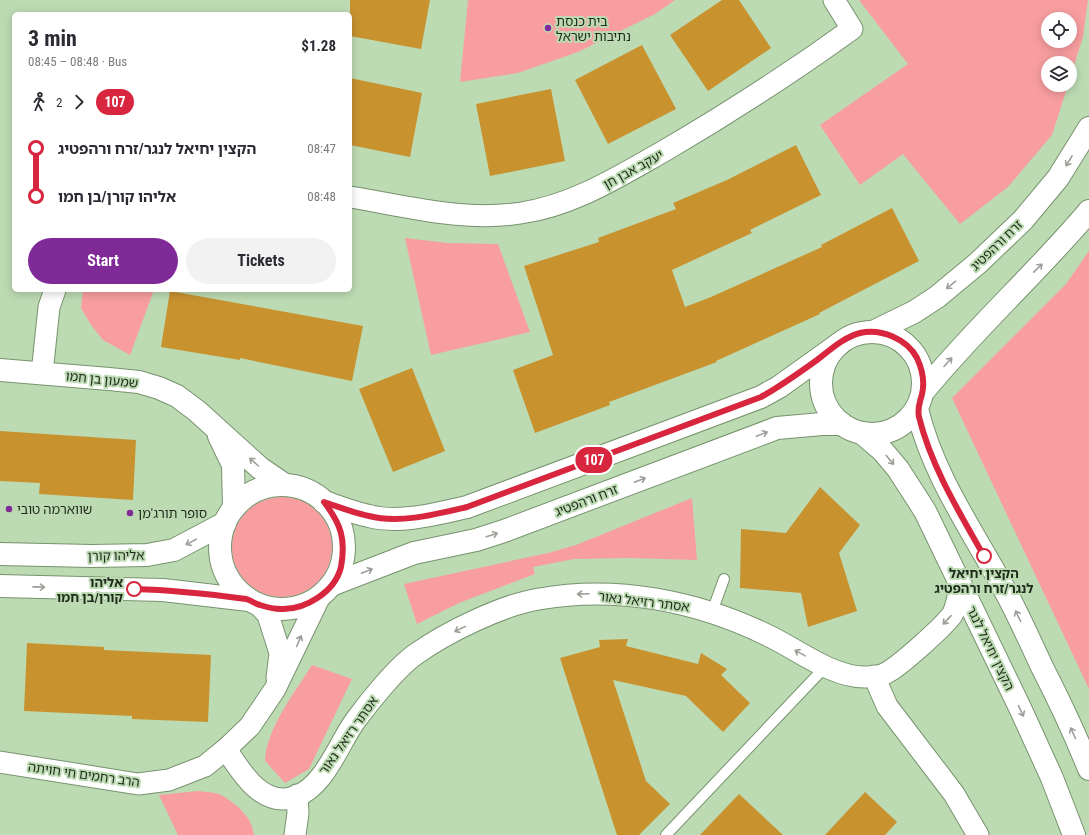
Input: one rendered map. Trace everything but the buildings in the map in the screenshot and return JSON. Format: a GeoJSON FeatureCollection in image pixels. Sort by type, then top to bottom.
{"type":"FeatureCollection","features":[{"type":"Feature","properties":{"kind":"street","name":"יעקב אבן חן"},"geometry":{"type":"LineString","coordinates":[[352,197],[437,212],[478,216],[520,213],[555,206],[584,195],[632,170],[730,113],[852,29],[834,0]]}},
{"type":"Feature","properties":{"kind":"street","name":"זרח ורהפטיג"},"geometry":{"type":"LineString","coordinates":[[873,332],[920,308],[937,297],[978,263],[1023,220],[1058,178],[1089,128]]}},
{"type":"Feature","properties":{"kind":"street"},"geometry":{"type":"LineString","coordinates":[[839,344],[829,355],[823,369],[821,385],[824,400],[831,413],[842,424],[862,433],[878,434],[893,430],[907,421],[920,400],[962,346],[1056,250],[1089,211]]}},
{"type":"Feature","properties":{"kind":"street"},"geometry":{"type":"LineString","coordinates":[[42,373],[49,307],[54,292]]}},
{"type":"Feature","properties":{"kind":"street"},"geometry":{"type":"LineString","coordinates":[[275,689],[280,653],[268,615],[235,588],[226,573],[221,557],[221,540],[229,516],[244,498],[271,486],[299,488],[324,502],[369,516],[388,519],[443,512],[467,507],[761,397],[779,387],[849,337],[873,332],[891,335],[906,344],[917,358],[923,374],[920,400],[923,433],[944,482],[961,516],[1008,595],[1089,769]]}},
{"type":"Feature","properties":{"kind":"street","name":"שמעון בן חמו"},"geometry":{"type":"LineString","coordinates":[[0,370],[139,382],[159,388],[177,396],[197,411],[260,468],[285,486]]}},
{"type":"Feature","properties":{"kind":"street","name":"שמעון בן חמו"},"geometry":{"type":"LineString","coordinates":[[197,411],[218,435],[233,465],[229,516]]}},
{"type":"Feature","properties":{"kind":"street","name":"זרח ורהפטיג"},"geometry":{"type":"LineString","coordinates":[[326,591],[414,553],[476,540],[504,531],[777,428],[822,424],[842,424]]}},
{"type":"Feature","properties":{"kind":"street","name":"הקצין יחיאל לנגר"},"geometry":{"type":"LineString","coordinates":[[862,433],[882,450],[898,469],[925,511],[1052,778],[1074,835]]}},
{"type":"Feature","properties":{"kind":"street"},"geometry":{"type":"LineString","coordinates":[[275,689],[326,591],[340,570],[344,552],[342,534],[338,522],[324,502]]}},
{"type":"Feature","properties":{"kind":"street","name":"אליהו קורן"},"geometry":{"type":"LineString","coordinates":[[0,554],[92,556],[147,555],[174,550],[229,516]]}},
{"type":"Feature","properties":{"kind":"street","name":"אסתר רזיאל נאור"},"geometry":{"type":"LineString","coordinates":[[226,749],[249,781],[259,791],[276,798],[293,798],[310,790],[324,771],[355,721],[383,687],[414,655],[452,633],[492,614],[537,599],[578,594],[607,594],[664,600],[712,612],[735,620],[771,636],[826,666],[851,675],[865,677],[886,674],[900,664],[942,625],[953,614],[961,585]]}},
{"type":"Feature","properties":{"kind":"street"},"geometry":{"type":"LineString","coordinates":[[0,586],[162,590],[254,602],[280,609],[302,606],[326,591]]}},
{"type":"Feature","properties":{"kind":"street"},"geometry":{"type":"LineString","coordinates":[[874,676],[887,706],[954,794],[978,835]]}},
{"type":"Feature","properties":{"kind":"street","name":"הרב רחמים חי חויתה"},"geometry":{"type":"LineString","coordinates":[[0,762],[138,784],[169,780],[205,766],[226,749],[250,726],[275,689]]}},
{"type":"Feature","properties":{"kind":"street"},"geometry":{"type":"LineString","coordinates":[[295,835],[298,813],[297,795]]}},
{"type":"Feature","properties":{"kind":"lane"},"geometry":{"type":"LineString","coordinates":[[712,612],[724,579]]}},
{"type":"Feature","properties":{"kind":"lane"},"geometry":{"type":"LineString","coordinates":[[666,835],[826,666]]}},
{"type":"Feature","properties":{"kind":"shaded area"},"geometry":{"type":"Polygon","coordinates":[[[468,0],[675,0],[655,14],[578,52],[518,73],[460,82],[468,0]]]}},
{"type":"Feature","properties":{"kind":"shaded area"},"geometry":{"type":"Polygon","coordinates":[[[859,0],[1088,0],[1083,37],[1077,56],[1041,56],[1041,92],[1066,92],[1052,135],[1008,187],[960,224],[903,154],[860,185],[820,125],[908,64],[859,0]]]}},
{"type":"Feature","properties":{"kind":"shaded area"},"geometry":{"type":"Polygon","coordinates":[[[405,238],[448,243],[498,244],[530,332],[431,355],[405,238]]]}},
{"type":"Feature","properties":{"kind":"shaded area"},"geometry":{"type":"Polygon","coordinates":[[[1089,251],[1089,689],[952,398],[1066,284],[1089,251]]]}},
{"type":"Feature","properties":{"kind":"shaded area"},"geometry":{"type":"Polygon","coordinates":[[[83,292],[153,292],[130,355],[103,340],[91,325],[81,308],[83,292]]]}},
{"type":"Feature","properties":{"kind":"shaded area"},"geometry":{"type":"Polygon","coordinates":[[[282,497],[301,500],[318,511],[329,528],[332,547],[329,566],[318,583],[301,594],[282,597],[263,594],[246,583],[235,566],[232,547],[235,528],[246,511],[263,500],[282,497]]]}},
{"type":"Feature","properties":{"kind":"shaded area"},"geometry":{"type":"Polygon","coordinates":[[[692,498],[697,560],[628,558],[574,559],[533,567],[535,574],[459,603],[417,624],[404,584],[548,553],[576,545],[692,498]]]}},
{"type":"Feature","properties":{"kind":"shaded area"},"geometry":{"type":"Polygon","coordinates":[[[312,665],[352,679],[309,769],[285,783],[265,761],[267,749],[270,736],[282,711],[312,665]]]}},
{"type":"Feature","properties":{"kind":"shaded area"},"geometry":{"type":"Polygon","coordinates":[[[198,791],[219,794],[227,798],[247,817],[251,823],[254,835],[178,835],[159,795],[198,791]]]}},
{"type":"Feature","properties":{"kind":"bus line","name":"107"},"geometry":{"type":"LineString","coordinates":[[134,589],[197,593],[249,600],[259,605],[280,609],[302,606],[320,596],[331,585],[340,570],[344,552],[342,534],[335,516],[324,502],[369,516],[388,519],[417,516],[467,507],[761,397],[779,387],[849,337],[861,333],[873,332],[891,335],[906,344],[917,358],[923,374],[923,392],[917,409],[923,433],[934,460],[961,516],[984,556]]}},
{"type":"Feature","properties":{"kind":"place","name":"בית כנסת נתיבות ישראל"},"geometry":{"type":"Point","coordinates":[548,28]}},
{"type":"Feature","properties":{"kind":"place","name":"שווארמה טובי"},"geometry":{"type":"Point","coordinates":[9,509]}},
{"type":"Feature","properties":{"kind":"place","name":"סופר תורג'מן"},"geometry":{"type":"Point","coordinates":[130,513]}},
{"type":"Feature","properties":{"kind":"place","name":"הקצין יחיאל לנגר/זרח ורהפטיג"},"geometry":{"type":"Point","coordinates":[984,556]}},
{"type":"Feature","properties":{"kind":"place","name":"אליהו קורן/בן חמו"},"geometry":{"type":"Point","coordinates":[134,589]}}]}
